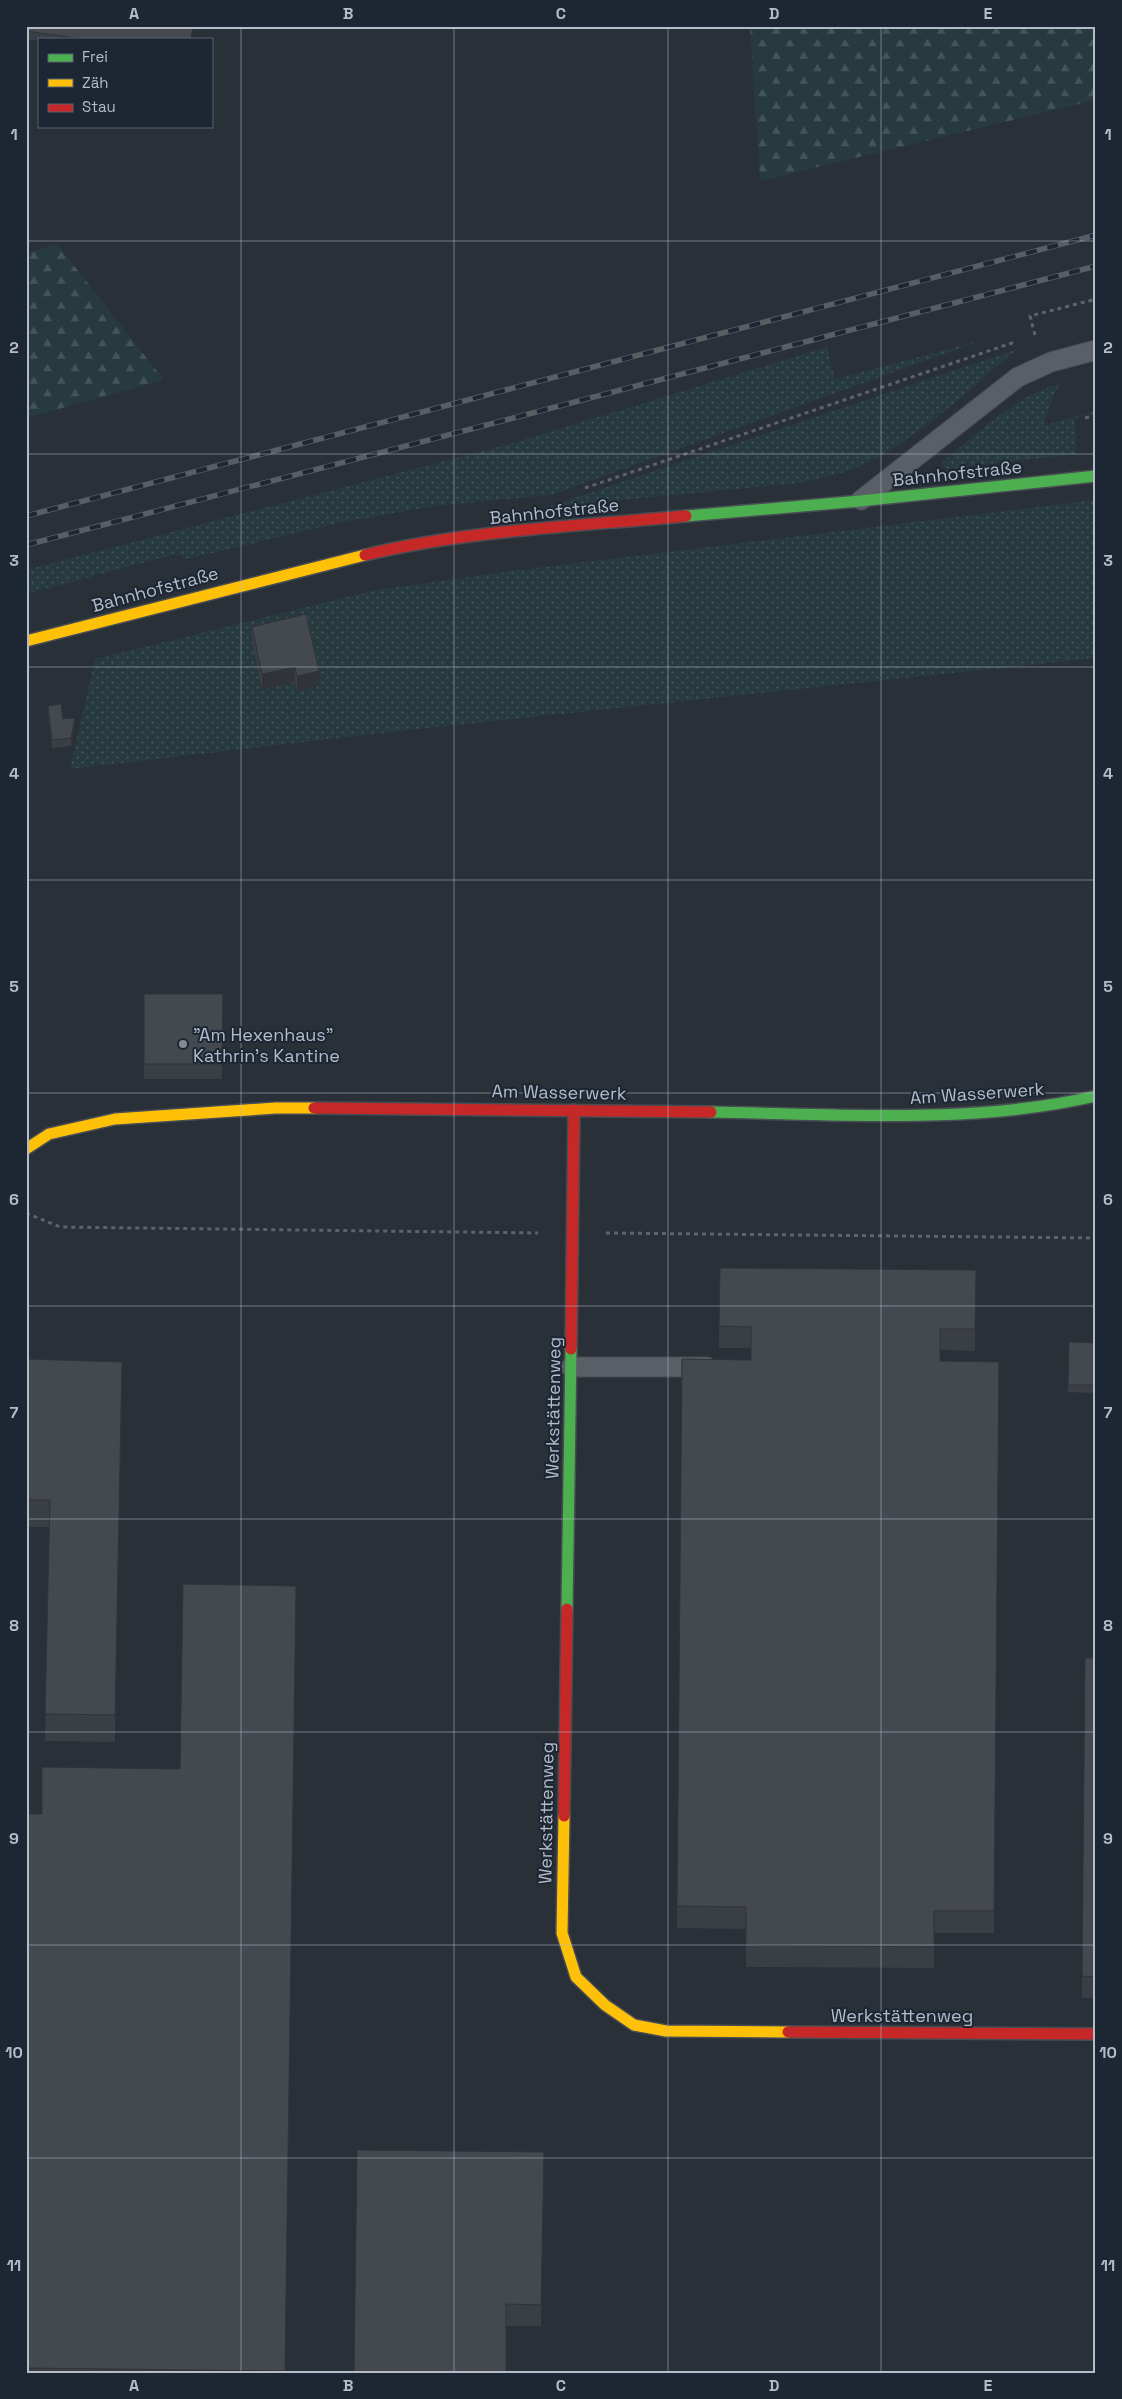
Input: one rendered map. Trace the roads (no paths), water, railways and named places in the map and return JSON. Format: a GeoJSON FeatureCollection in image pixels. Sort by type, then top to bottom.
{"type":"FeatureCollection","features":[{"type":"Feature","properties":{"kind":"street","name":"Bahnhofstraße"},"geometry":{"type":"LineString","coordinates":[[26,641],[384,550],[541,529],[860,501],[1096,476]]}},
{"type":"Feature","properties":{"kind":"street","name":"Am Wasserwerk"},"geometry":{"type":"LineString","coordinates":[[26,1149],[49,1134],[115,1119],[276,1108],[574,1110],[941,1116],[1004,1112],[1068,1103],[1096,1096]]}},
{"type":"Feature","properties":{"kind":"street","name":"Werkstättenweg"},"geometry":{"type":"LineString","coordinates":[[574,1110],[562,1933],[576,1977],[605,2005],[634,2025],[666,2031],[1096,2034]]}},
{"type":"Feature","properties":{"kind":"lane"},"geometry":{"type":"LineString","coordinates":[[860,501],[1018,377],[1051,362],[1096,350]]}},
{"type":"Feature","properties":{"kind":"lane"},"geometry":{"type":"LineString","coordinates":[[571,1366],[728,1367]]}},
{"type":"Feature","properties":{"kind":"railway"},"geometry":{"type":"LineString","coordinates":[[26,516],[1096,235]]}},
{"type":"Feature","properties":{"kind":"railway"},"geometry":{"type":"LineString","coordinates":[[26,545],[1096,266]]}},
{"type":"Feature","properties":{"kind":"place","name":"\"Am Hexenhaus\" Kathrin's Kantine"},"geometry":{"type":"Point","coordinates":[183,1044]}}]}
